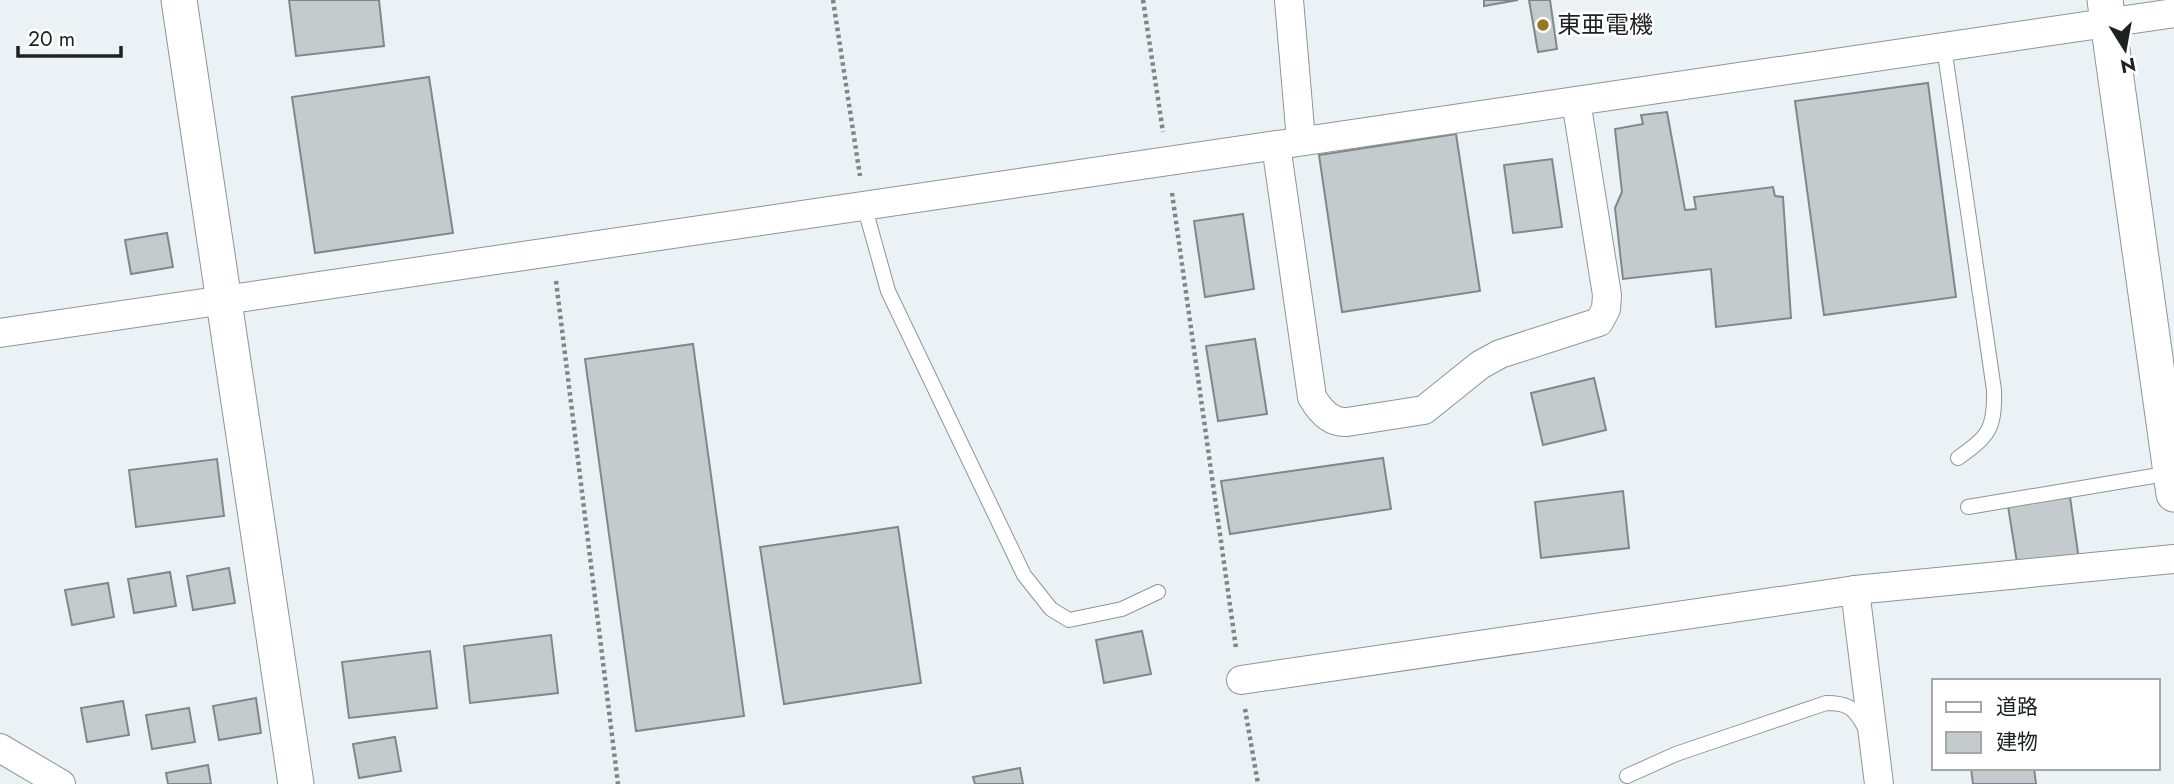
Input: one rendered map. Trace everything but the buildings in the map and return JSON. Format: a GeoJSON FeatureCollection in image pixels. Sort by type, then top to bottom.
{"type":"FeatureCollection","features":[{"type":"Feature","properties":{"kind":"street"},"geometry":{"type":"LineString","coordinates":[[179,0],[296,784]]}},
{"type":"Feature","properties":{"kind":"street"},"geometry":{"type":"LineString","coordinates":[[1289,0],[1288,143],[1312,397],[1319,409],[1337,422],[1424,410],[1480,365],[1500,354],[1599,322],[1606,309],[1607,295],[1576,101]]}},
{"type":"Feature","properties":{"kind":"street"},"geometry":{"type":"LineString","coordinates":[[0,333],[1944,47],[2107,12],[2174,13]]}},
{"type":"Feature","properties":{"kind":"street"},"geometry":{"type":"LineString","coordinates":[[2107,12],[2173,484]]}},
{"type":"Feature","properties":{"kind":"street"},"geometry":{"type":"LineString","coordinates":[[1241,680],[1855,590],[2174,559]]}},
{"type":"Feature","properties":{"kind":"street"},"geometry":{"type":"LineString","coordinates":[[1855,590],[1879,784]]}},
{"type":"Feature","properties":{"kind":"street"},"geometry":{"type":"LineString","coordinates":[[0,748],[61,784]]}},
{"type":"Feature","properties":{"kind":"lane"},"geometry":{"type":"LineString","coordinates":[[1944,47],[1994,390],[1994,419],[1984,439],[1958,458]]}},
{"type":"Feature","properties":{"kind":"lane"},"geometry":{"type":"LineString","coordinates":[[864,205],[888,291],[1024,575],[1051,609],[1069,620],[1122,609],[1158,592]]}},
{"type":"Feature","properties":{"kind":"lane"},"geometry":{"type":"LineString","coordinates":[[1968,506],[2173,484]]}},
{"type":"Feature","properties":{"kind":"lane"},"geometry":{"type":"LineString","coordinates":[[1627,776],[1676,754],[1826,703],[1844,703],[1856,710],[1874,746]]}},
{"type":"Feature","properties":{"kind":"path"},"geometry":{"type":"LineString","coordinates":[[834,0],[864,205]]}},
{"type":"Feature","properties":{"kind":"path"},"geometry":{"type":"LineString","coordinates":[[1143,0],[1258,784]]}},
{"type":"Feature","properties":{"kind":"path"},"geometry":{"type":"LineString","coordinates":[[552,253],[618,784]]}},
{"type":"Feature","properties":{"kind":"place","name":"東亜電機"},"geometry":{"type":"Point","coordinates":[1543,25]}}]}
